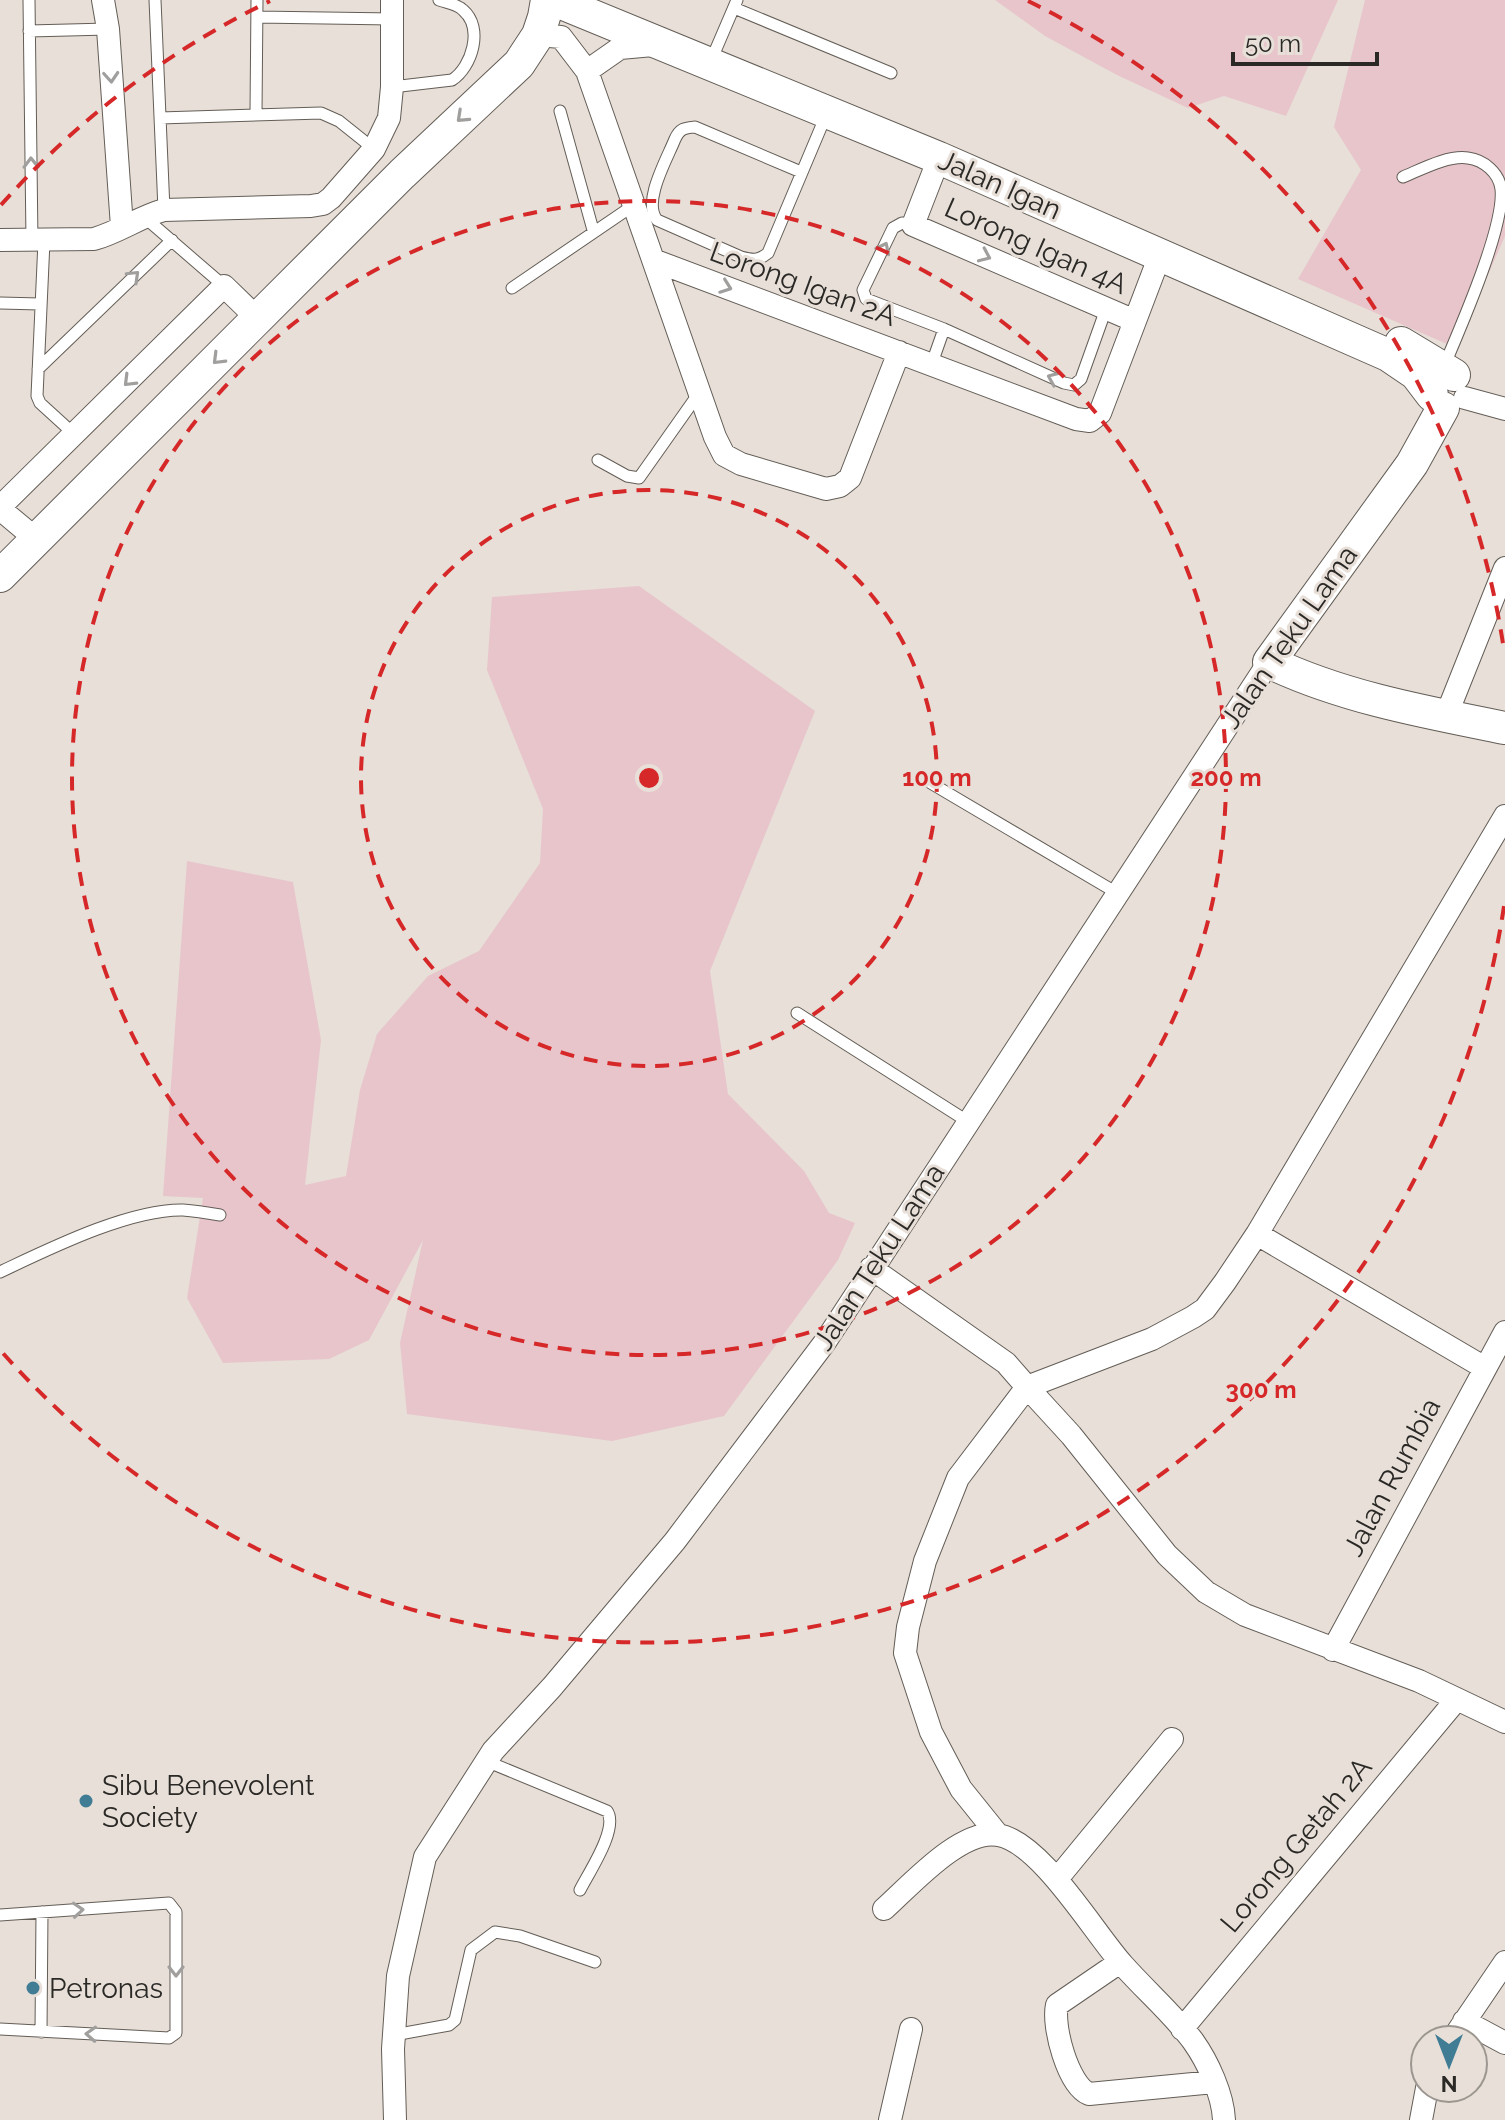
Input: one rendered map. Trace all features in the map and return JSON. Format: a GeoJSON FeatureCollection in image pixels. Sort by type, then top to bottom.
{"type":"FeatureCollection","features":[{"type":"Feature","properties":{"kind":"street"},"geometry":{"type":"LineString","coordinates":[[103,0],[108,29],[122,227]]}},
{"type":"Feature","properties":{"kind":"street"},"geometry":{"type":"LineString","coordinates":[[0,576],[402,174],[519,64],[538,35],[550,0]]}},
{"type":"Feature","properties":{"kind":"street"},"geometry":{"type":"LineString","coordinates":[[550,0],[573,27],[724,455],[741,464],[826,489],[840,486],[850,478],[899,352]]}},
{"type":"Feature","properties":{"kind":"street","name":"Jalan Igan"},"geometry":{"type":"LineString","coordinates":[[550,0],[939,158],[1388,355],[1416,374],[1447,389]]}},
{"type":"Feature","properties":{"kind":"street","name":"Jalan Igan"},"geometry":{"type":"LineString","coordinates":[[614,4],[1396,340],[1447,389]]}},
{"type":"Feature","properties":{"kind":"street"},"geometry":{"type":"LineString","coordinates":[[0,240],[94,239],[154,213],[323,204],[374,149],[391,111],[392,10]]}},
{"type":"Feature","properties":{"kind":"street"},"geometry":{"type":"LineString","coordinates":[[538,35],[561,37],[587,71]]}},
{"type":"Feature","properties":{"kind":"street"},"geometry":{"type":"LineString","coordinates":[[587,71],[620,48],[665,45]]}},
{"type":"Feature","properties":{"kind":"street"},"geometry":{"type":"LineString","coordinates":[[374,149],[402,174]]}},
{"type":"Feature","properties":{"kind":"street"},"geometry":{"type":"LineString","coordinates":[[913,225],[939,158]]}},
{"type":"Feature","properties":{"kind":"street","name":"Lorong Igan 4A"},"geometry":{"type":"LineString","coordinates":[[913,225],[1135,321]]}},
{"type":"Feature","properties":{"kind":"street"},"geometry":{"type":"LineString","coordinates":[[1135,321],[1160,255]]}},
{"type":"Feature","properties":{"kind":"street","name":"Lorong Igan 2A"},"geometry":{"type":"LineString","coordinates":[[653,260],[1076,419],[1090,421],[1100,413],[1135,321]]}},
{"type":"Feature","properties":{"kind":"street"},"geometry":{"type":"LineString","coordinates":[[36,539],[0,508],[74,434],[224,286],[258,319]]}},
{"type":"Feature","properties":{"kind":"street"},"geometry":{"type":"LineString","coordinates":[[1447,389],[1505,409]]}},
{"type":"Feature","properties":{"kind":"street","name":"Jalan Teku Lama"},"geometry":{"type":"LineString","coordinates":[[395,2120],[394,2035],[398,1976],[425,1857],[486,1761],[675,1541],[825,1342],[1269,662],[1412,464],[1447,389]]}},
{"type":"Feature","properties":{"kind":"street"},"geometry":{"type":"LineString","coordinates":[[1446,716],[1505,568]]}},
{"type":"Feature","properties":{"kind":"street"},"geometry":{"type":"LineString","coordinates":[[1269,662],[1309,681],[1505,728]]}},
{"type":"Feature","properties":{"kind":"street"},"geometry":{"type":"LineString","coordinates":[[998,1835],[961,1789],[931,1732],[905,1653],[908,1627],[925,1561],[958,1478],[1027,1387],[1152,1339],[1205,1309],[1257,1234],[1505,816]]}},
{"type":"Feature","properties":{"kind":"street"},"geometry":{"type":"LineString","coordinates":[[1257,1234],[1485,1368]]}},
{"type":"Feature","properties":{"kind":"street"},"geometry":{"type":"LineString","coordinates":[[871,1268],[1006,1363],[1071,1435],[1167,1555],[1206,1592],[1245,1615],[1419,1681],[1505,1722]]}},
{"type":"Feature","properties":{"kind":"street","name":"Jalan Rumbia"},"geometry":{"type":"LineString","coordinates":[[1333,1650],[1505,1332]]}},
{"type":"Feature","properties":{"kind":"street","name":"Lorong Getah 2A"},"geometry":{"type":"LineString","coordinates":[[1182,2029],[1457,1699]]}},
{"type":"Feature","properties":{"kind":"street"},"geometry":{"type":"LineString","coordinates":[[1057,1879],[1172,1739]]}},
{"type":"Feature","properties":{"kind":"street"},"geometry":{"type":"LineString","coordinates":[[884,1909],[952,1849],[985,1835],[1015,1840],[1057,1879],[1120,1962],[1195,2043],[1214,2082],[1224,2120]]}},
{"type":"Feature","properties":{"kind":"street"},"geometry":{"type":"LineString","coordinates":[[1120,1962],[1057,2005],[1054,2015],[1056,2029],[1079,2090],[1089,2094],[1214,2082]]}},
{"type":"Feature","properties":{"kind":"street"},"geometry":{"type":"LineString","coordinates":[[1463,2024],[1505,1962]]}},
{"type":"Feature","properties":{"kind":"street"},"geometry":{"type":"LineString","coordinates":[[890,2120],[911,2029]]}},
{"type":"Feature","properties":{"kind":"lane"},"geometry":{"type":"LineString","coordinates":[[29,0],[40,304],[37,396],[40,403],[74,434]]}},
{"type":"Feature","properties":{"kind":"lane"},"geometry":{"type":"LineString","coordinates":[[155,0],[160,118],[154,213],[172,240],[224,286]]}},
{"type":"Feature","properties":{"kind":"lane"},"geometry":{"type":"LineString","coordinates":[[256,113],[257,0]]}},
{"type":"Feature","properties":{"kind":"lane"},"geometry":{"type":"LineString","coordinates":[[392,87],[452,80],[472,55],[474,42],[471,21],[466,12],[439,0]]}},
{"type":"Feature","properties":{"kind":"lane"},"geometry":{"type":"LineString","coordinates":[[716,49],[736,4],[891,73]]}},
{"type":"Feature","properties":{"kind":"lane"},"geometry":{"type":"LineString","coordinates":[[257,17],[392,10]]}},
{"type":"Feature","properties":{"kind":"lane"},"geometry":{"type":"LineString","coordinates":[[29,31],[108,29]]}},
{"type":"Feature","properties":{"kind":"lane"},"geometry":{"type":"LineString","coordinates":[[560,111],[593,230]]}},
{"type":"Feature","properties":{"kind":"lane"},"geometry":{"type":"LineString","coordinates":[[801,172],[695,127],[685,128],[678,131],[652,198],[651,209],[657,220],[753,261],[768,253],[827,112]]}},
{"type":"Feature","properties":{"kind":"lane"},"geometry":{"type":"LineString","coordinates":[[160,118],[321,113],[339,121],[374,149]]}},
{"type":"Feature","properties":{"kind":"lane"},"geometry":{"type":"LineString","coordinates":[[1403,177],[1435,164],[1466,157],[1488,165],[1501,186],[1500,219],[1447,389]]}},
{"type":"Feature","properties":{"kind":"lane"},"geometry":{"type":"LineString","coordinates":[[512,288],[634,205]]}},
{"type":"Feature","properties":{"kind":"lane"},"geometry":{"type":"LineString","coordinates":[[913,225],[902,223],[893,228],[863,290],[866,299],[1074,385],[1081,379],[1106,309]]}},
{"type":"Feature","properties":{"kind":"lane"},"geometry":{"type":"LineString","coordinates":[[38,369],[172,240]]}},
{"type":"Feature","properties":{"kind":"lane"},"geometry":{"type":"LineString","coordinates":[[0,303],[40,304]]}},
{"type":"Feature","properties":{"kind":"lane"},"geometry":{"type":"LineString","coordinates":[[932,363],[944,329]]}},
{"type":"Feature","properties":{"kind":"lane"},"geometry":{"type":"LineString","coordinates":[[598,460],[627,476],[639,478],[700,393]]}},
{"type":"Feature","properties":{"kind":"lane"},"geometry":{"type":"LineString","coordinates":[[929,782],[1117,893]]}},
{"type":"Feature","properties":{"kind":"lane"},"geometry":{"type":"LineString","coordinates":[[797,1013],[967,1121]]}},
{"type":"Feature","properties":{"kind":"lane"},"geometry":{"type":"LineString","coordinates":[[0,1272],[76,1237],[138,1217],[180,1210],[220,1215]]}},
{"type":"Feature","properties":{"kind":"lane"},"geometry":{"type":"LineString","coordinates":[[486,1761],[607,1811],[611,1816],[609,1831],[580,1890]]}},
{"type":"Feature","properties":{"kind":"lane"},"geometry":{"type":"LineString","coordinates":[[0,1915],[169,1903],[176,1917],[176,2033],[169,2038],[0,2029]]}},
{"type":"Feature","properties":{"kind":"lane"},"geometry":{"type":"LineString","coordinates":[[41,2032],[42,1912]]}},
{"type":"Feature","properties":{"kind":"lane"},"geometry":{"type":"LineString","coordinates":[[394,2035],[449,2025],[455,2020],[471,1950],[495,1932],[520,1936],[595,1962]]}},
{"type":"Feature","properties":{"kind":"shaded area"},"geometry":{"type":"Polygon","coordinates":[[[995,0],[1338,0],[1286,116],[1224,96],[1188,108],[1117,75],[1045,36],[995,0]]]}},
{"type":"Feature","properties":{"kind":"shaded area"},"geometry":{"type":"Polygon","coordinates":[[[1365,0],[1505,0],[1505,236],[1456,348],[1298,279],[1361,170],[1334,127],[1365,0]]]}},
{"type":"Feature","properties":{"kind":"shaded area"},"geometry":{"type":"Polygon","coordinates":[[[639,586],[815,711],[710,971],[728,1094],[804,1171],[829,1213],[855,1223],[838,1260],[724,1416],[612,1441],[407,1414],[400,1343],[423,1240],[369,1340],[329,1359],[223,1363],[187,1298],[203,1198],[163,1196],[187,861],[293,882],[321,1040],[305,1185],[346,1176],[360,1090],[377,1034],[428,976],[479,951],[540,863],[543,809],[487,670],[492,597],[639,586]]]}},
{"type":"Feature","properties":{"kind":"place","name":"Sibu Benevolent Society"},"geometry":{"type":"Point","coordinates":[86,1801]}},
{"type":"Feature","properties":{"kind":"place","name":"Petronas"},"geometry":{"type":"Point","coordinates":[33,1988]}}]}
